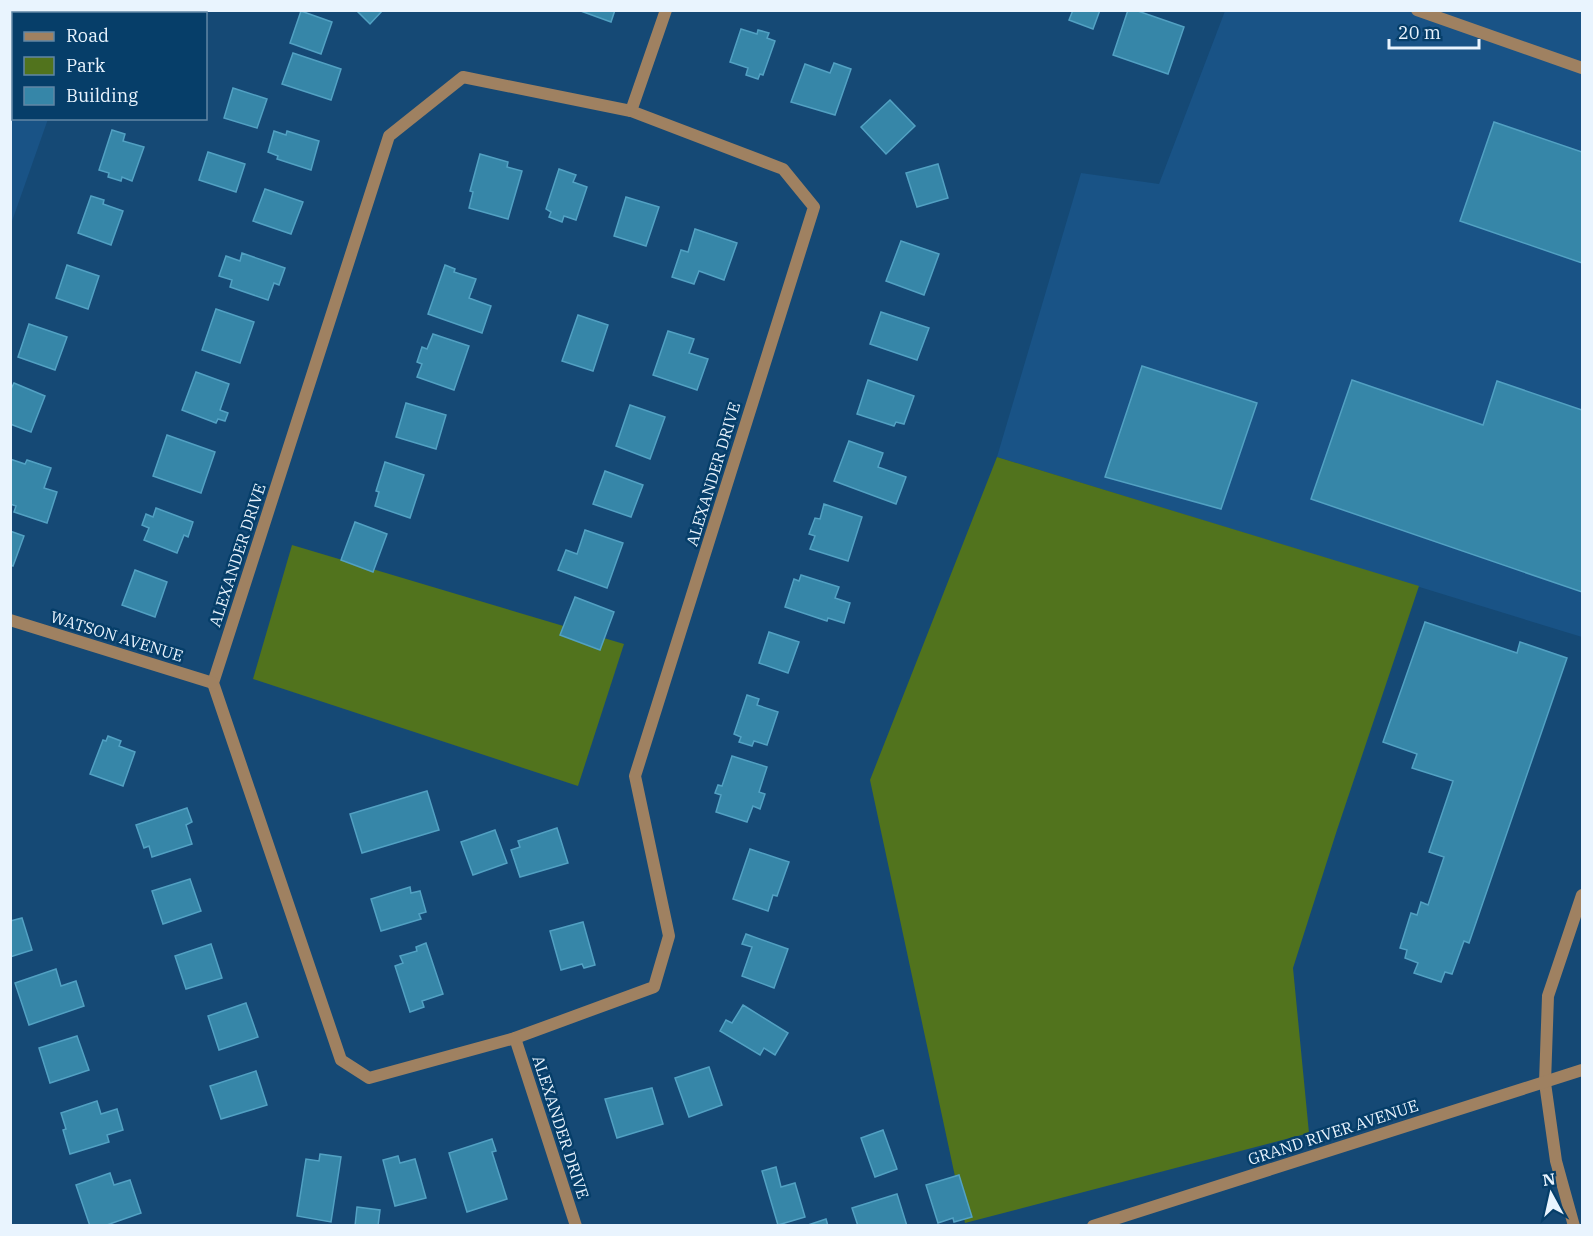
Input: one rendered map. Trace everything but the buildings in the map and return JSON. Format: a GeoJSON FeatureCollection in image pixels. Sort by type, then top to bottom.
{"type":"FeatureCollection","features":[{"type":"Feature","properties":{"kind":"street"},"geometry":{"type":"LineString","coordinates":[[631,111],[666,10]]}},
{"type":"Feature","properties":{"kind":"street"},"geometry":{"type":"LineString","coordinates":[[1417,10],[1582,68]]}},
{"type":"Feature","properties":{"kind":"street","name":"ALEXANDER DRIVE"},"geometry":{"type":"LineString","coordinates":[[463,77],[631,111],[783,170],[814,207],[635,776],[669,936],[654,987],[515,1038],[369,1078],[340,1060],[213,683],[389,136],[463,77]]}},
{"type":"Feature","properties":{"kind":"street","name":"WATSON AVENUE"},"geometry":{"type":"LineString","coordinates":[[10,620],[213,683]]}},
{"type":"Feature","properties":{"kind":"street"},"geometry":{"type":"LineString","coordinates":[[1574,1226],[1556,1161],[1545,1083],[1548,996],[1582,895]]}},
{"type":"Feature","properties":{"kind":"street","name":"ALEXANDER DRIVE"},"geometry":{"type":"LineString","coordinates":[[515,1038],[576,1226]]}},
{"type":"Feature","properties":{"kind":"street","name":"GRAND RIVER AVENUE"},"geometry":{"type":"LineString","coordinates":[[1093,1226],[1582,1070]]}},
{"type":"Feature","properties":{"kind":"shaded area"},"geometry":{"type":"Polygon","coordinates":[[[11,11],[87,11],[12,12],[12,120],[48,120],[11,224],[11,11]]]}},
{"type":"Feature","properties":{"kind":"shaded area"},"geometry":{"type":"Polygon","coordinates":[[[1225,11],[1582,11],[1582,637],[997,457],[1081,173],[1159,184],[1225,11]]]}},
{"type":"Feature","properties":{"kind":"green space"},"geometry":{"type":"Polygon","coordinates":[[[997,457],[1419,586],[1293,968],[1309,1133],[965,1223],[870,780],[997,457]]]}},
{"type":"Feature","properties":{"kind":"green space"},"geometry":{"type":"Polygon","coordinates":[[[292,545],[624,644],[578,786],[253,679],[292,545]]]}}]}
